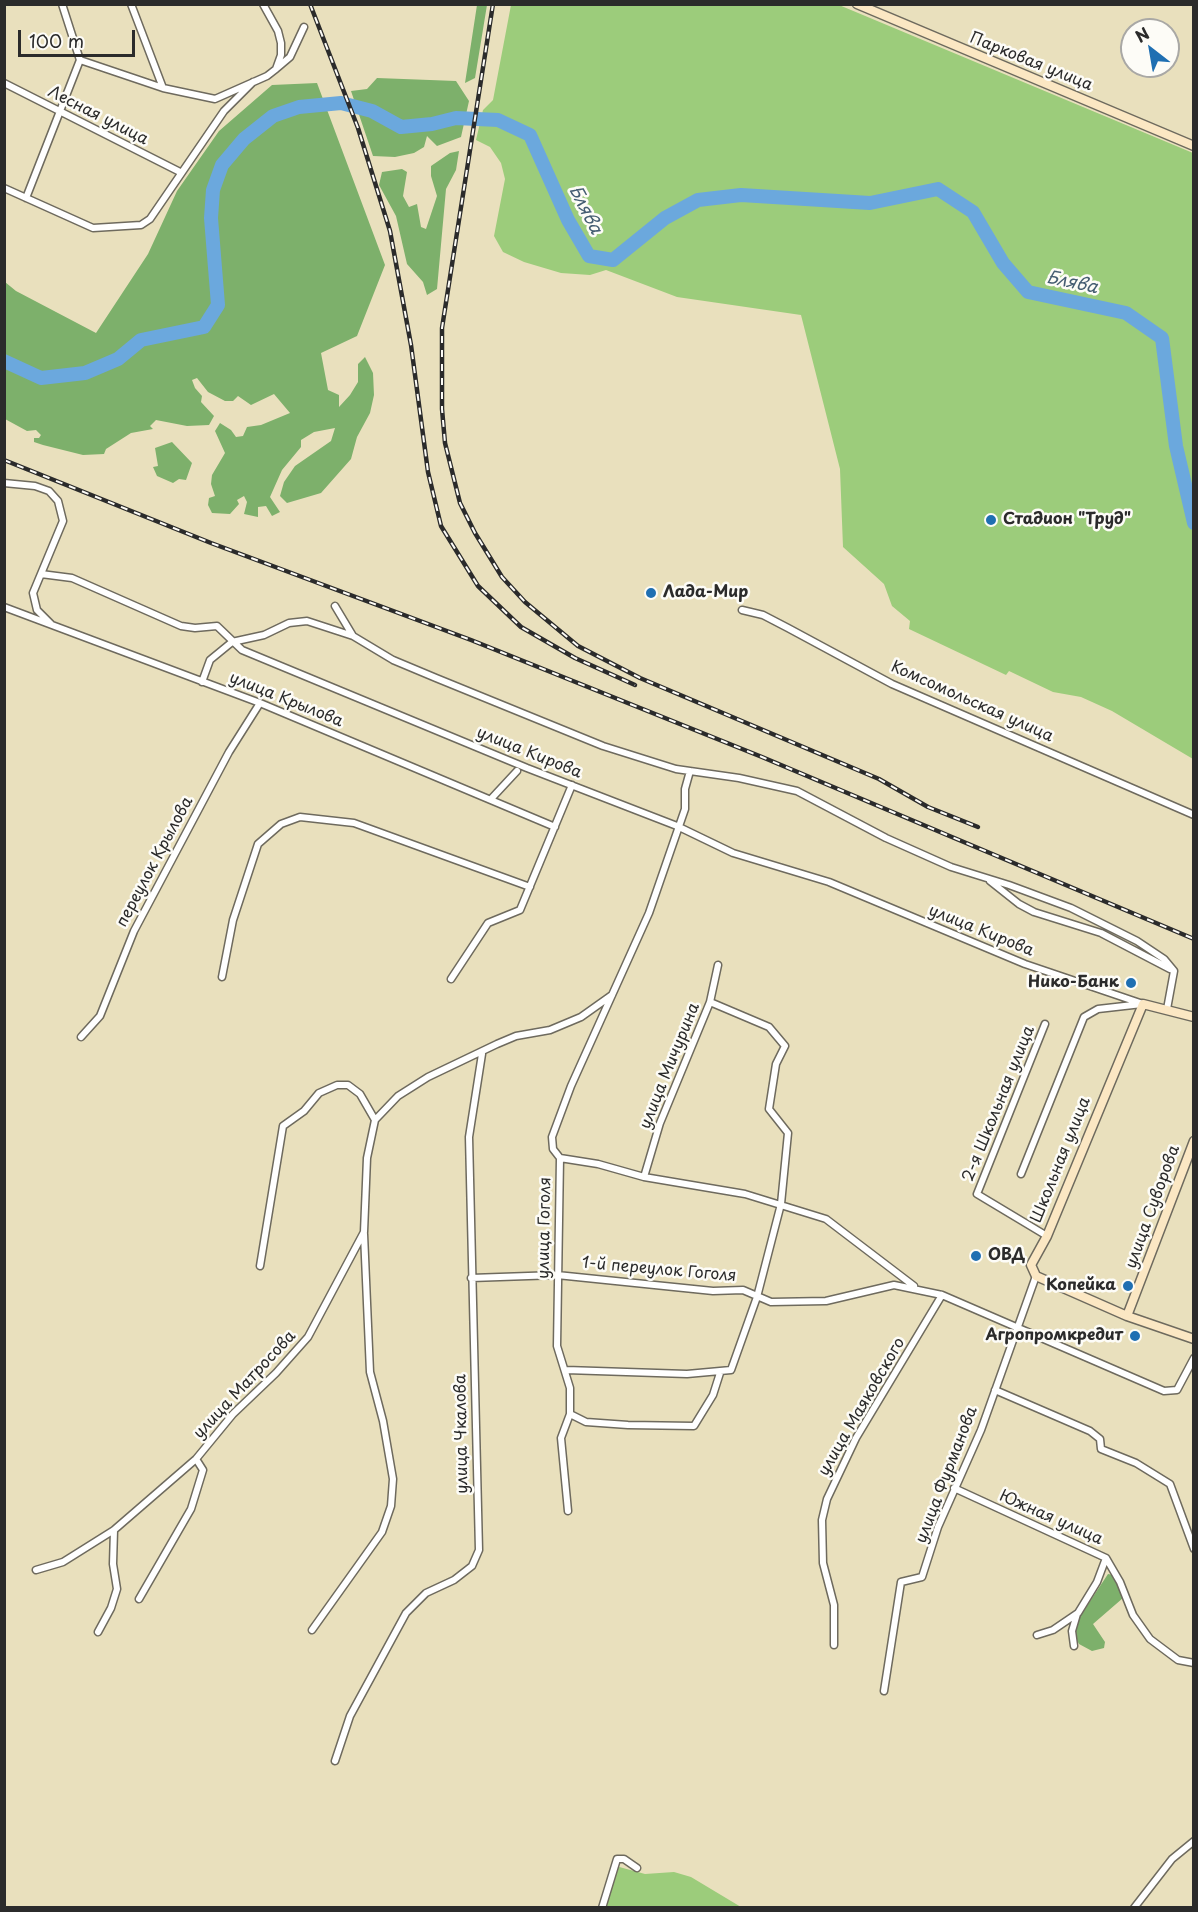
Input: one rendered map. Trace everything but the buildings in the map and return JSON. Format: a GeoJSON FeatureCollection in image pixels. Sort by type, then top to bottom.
{"type":"FeatureCollection","features":[{"type":"Feature","properties":{"kind":"street"},"geometry":{"type":"LineString","coordinates":[[26,198],[80,60],[62,4]]}},
{"type":"Feature","properties":{"kind":"street"},"geometry":{"type":"LineString","coordinates":[[131,4],[164,88]]}},
{"type":"Feature","properties":{"kind":"street"},"geometry":{"type":"LineString","coordinates":[[263,4],[278,31],[281,43],[281,55],[276,69]]}},
{"type":"Feature","properties":{"kind":"street","name":"Парковая улица"},"geometry":{"type":"LineString","coordinates":[[857,4],[1194,146]]}},
{"type":"Feature","properties":{"kind":"street"},"geometry":{"type":"LineString","coordinates":[[80,60],[164,88],[215,99],[276,69],[290,57],[304,27]]}},
{"type":"Feature","properties":{"kind":"street","name":"Лесная улица"},"geometry":{"type":"LineString","coordinates":[[4,82],[180,172]]}},
{"type":"Feature","properties":{"kind":"street"},"geometry":{"type":"LineString","coordinates":[[4,188],[93,228],[141,225],[150,219],[180,172],[232,100],[253,82]]}},
{"type":"Feature","properties":{"kind":"street"},"geometry":{"type":"LineString","coordinates":[[4,483],[35,486],[49,491],[58,501],[63,521],[33,594],[37,610],[54,627]]}},
{"type":"Feature","properties":{"kind":"street","name":"улица Кирова"},"geometry":{"type":"LineString","coordinates":[[41,574],[72,578],[181,626],[195,628],[217,626],[242,650],[678,826],[733,853],[829,882],[1025,964],[1143,1004]]}},
{"type":"Feature","properties":{"kind":"street"},"geometry":{"type":"LineString","coordinates":[[335,606],[353,636]]}},
{"type":"Feature","properties":{"kind":"street","name":"улица Крылова"},"geometry":{"type":"LineString","coordinates":[[4,607],[260,703],[555,826]]}},
{"type":"Feature","properties":{"kind":"street","name":"Комсомольская улица"},"geometry":{"type":"LineString","coordinates":[[742,610],[762,615],[892,684],[1194,815]]}},
{"type":"Feature","properties":{"kind":"street"},"geometry":{"type":"LineString","coordinates":[[202,682],[210,660],[232,642],[264,635],[289,623],[307,621],[353,636],[393,660],[603,746],[690,771],[739,778],[797,791],[886,838],[951,867],[1071,908],[1137,941],[1164,959],[1174,971],[1167,1010]]}},
{"type":"Feature","properties":{"kind":"street","name":"переулок Крылова"},"geometry":{"type":"LineString","coordinates":[[81,1036],[100,1016],[134,931],[229,752],[260,703]]}},
{"type":"Feature","properties":{"kind":"street"},"geometry":{"type":"LineString","coordinates":[[491,799],[517,771]]}},
{"type":"Feature","properties":{"kind":"street","name":"улица Гоголя"},"geometry":{"type":"LineString","coordinates":[[568,1511],[561,1438],[570,1414],[570,1388],[557,1346],[560,1158],[553,1149],[552,1137],[571,1086],[650,913],[678,826],[686,809],[685,789],[690,771]]}},
{"type":"Feature","properties":{"kind":"street"},"geometry":{"type":"LineString","coordinates":[[451,979],[488,923],[520,910],[572,785]]}},
{"type":"Feature","properties":{"kind":"street"},"geometry":{"type":"LineString","coordinates":[[222,977],[233,921],[258,844],[281,825],[300,817],[354,823],[530,887]]}},
{"type":"Feature","properties":{"kind":"street"},"geometry":{"type":"LineString","coordinates":[[989,881],[1034,912],[1101,933],[1174,971]]}},
{"type":"Feature","properties":{"kind":"street","name":"улица Мичурина"},"geometry":{"type":"LineString","coordinates":[[644,1177],[660,1124],[710,1002],[718,965]]}},
{"type":"Feature","properties":{"kind":"street"},"geometry":{"type":"LineString","coordinates":[[260,1266],[284,1126],[304,1111],[319,1093],[336,1085],[348,1085],[360,1094],[375,1120],[398,1096],[428,1077],[516,1036],[550,1030],[566,1024],[594,1009],[612,995]]}},
{"type":"Feature","properties":{"kind":"street"},"geometry":{"type":"LineString","coordinates":[[566,1370],[720,1373],[730,1370],[757,1297],[783,1205],[788,1133],[769,1109],[776,1064],[785,1046],[782,1039],[769,1027],[710,1002]]}},
{"type":"Feature","properties":{"kind":"street"},"geometry":{"type":"LineString","coordinates":[[1021,1174],[1084,1017],[1098,1009],[1143,1004],[1194,1017]]}},
{"type":"Feature","properties":{"kind":"street","name":"Школьная улица"},"geometry":{"type":"LineString","coordinates":[[1017,1327],[1036,1276],[1031,1265],[1047,1236],[1143,1004]]}},
{"type":"Feature","properties":{"kind":"street","name":"2-я Школьная улица"},"geometry":{"type":"LineString","coordinates":[[1045,1024],[977,1194],[1047,1236]]}},
{"type":"Feature","properties":{"kind":"street","name":"улица Чкалова"},"geometry":{"type":"LineString","coordinates":[[335,1761],[350,1716],[406,1612],[426,1593],[454,1580],[472,1566],[479,1550],[471,1278],[470,1137],[482,1053]]}},
{"type":"Feature","properties":{"kind":"street","name":"улица Матросова"},"geometry":{"type":"LineString","coordinates":[[312,1630],[382,1532],[391,1506],[393,1479],[383,1421],[370,1372],[364,1232],[367,1158],[375,1120]]}},
{"type":"Feature","properties":{"kind":"street","name":"улица Суворова"},"geometry":{"type":"LineString","coordinates":[[1127,1316],[1194,1141]]}},
{"type":"Feature","properties":{"kind":"street"},"geometry":{"type":"LineString","coordinates":[[560,1158],[598,1164],[644,1177],[745,1194],[826,1219],[916,1288],[942,1295],[1170,1392],[1177,1390],[1194,1358]]}},
{"type":"Feature","properties":{"kind":"street","name":"улица Матросова"},"geometry":{"type":"LineString","coordinates":[[36,1570],[63,1562],[114,1530],[196,1459],[233,1414],[276,1373],[308,1337],[364,1232]]}},
{"type":"Feature","properties":{"kind":"street","name":"1-й переулок Гоголя"},"geometry":{"type":"LineString","coordinates":[[471,1278],[557,1275],[713,1291],[743,1290],[771,1302],[826,1301],[894,1285],[916,1288]]}},
{"type":"Feature","properties":{"kind":"street"},"geometry":{"type":"LineString","coordinates":[[1036,1276],[1127,1316],[1194,1339]]}},
{"type":"Feature","properties":{"kind":"street","name":"улица Маяковского"},"geometry":{"type":"LineString","coordinates":[[834,1645],[834,1605],[823,1563],[822,1520],[827,1499],[856,1438],[942,1295]]}},
{"type":"Feature","properties":{"kind":"street","name":"улица Фурманова"},"geometry":{"type":"LineString","coordinates":[[884,1691],[901,1582],[922,1577],[954,1488],[981,1430],[1017,1327]]}},
{"type":"Feature","properties":{"kind":"street"},"geometry":{"type":"LineString","coordinates":[[570,1414],[586,1422],[693,1426],[713,1395],[720,1373]]}},
{"type":"Feature","properties":{"kind":"street"},"geometry":{"type":"LineString","coordinates":[[995,1389],[1090,1431],[1100,1439],[1101,1449],[1136,1463],[1170,1484],[1194,1549]]}},
{"type":"Feature","properties":{"kind":"street","name":"улица Матросова"},"geometry":{"type":"LineString","coordinates":[[139,1599],[191,1509],[203,1470],[196,1459]]}},
{"type":"Feature","properties":{"kind":"street","name":"Южная улица"},"geometry":{"type":"LineString","coordinates":[[954,1488],[1106,1558],[1120,1582],[1133,1615],[1150,1639],[1178,1660],[1194,1663]]}},
{"type":"Feature","properties":{"kind":"street"},"geometry":{"type":"LineString","coordinates":[[98,1632],[111,1608],[117,1589],[113,1564],[114,1530]]}},
{"type":"Feature","properties":{"kind":"street"},"geometry":{"type":"LineString","coordinates":[[1074,1646],[1072,1631],[1078,1613],[1097,1582],[1106,1558]]}},
{"type":"Feature","properties":{"kind":"street"},"geometry":{"type":"LineString","coordinates":[[1037,1635],[1053,1630],[1078,1613]]}},
{"type":"Feature","properties":{"kind":"street"},"geometry":{"type":"LineString","coordinates":[[1134,1908],[1172,1859],[1194,1841]]}},
{"type":"Feature","properties":{"kind":"street"},"geometry":{"type":"LineString","coordinates":[[602,1908],[618,1859],[623,1857],[637,1868]]}},
{"type":"Feature","properties":{"kind":"green space"},"geometry":{"type":"Polygon","coordinates":[[[477,5],[487,5],[475,78],[465,83],[477,5]]]}},
{"type":"Feature","properties":{"kind":"green space"},"geometry":{"type":"Polygon","coordinates":[[[511,5],[839,5],[1193,153],[1193,759],[1112,711],[1081,697],[1053,692],[1009,671],[1006,675],[909,629],[910,621],[892,606],[884,584],[843,547],[840,469],[801,315],[677,297],[606,270],[590,275],[561,273],[524,262],[503,252],[494,236],[505,179],[501,163],[490,147],[476,140],[483,110],[493,100],[511,5]]]}},
{"type":"Feature","properties":{"kind":"green space"},"geometry":{"type":"Polygon","coordinates":[[[377,78],[456,81],[469,101],[461,137],[437,146],[427,136],[424,147],[414,153],[395,157],[373,156],[351,91],[367,89],[377,78]]]}},
{"type":"Feature","properties":{"kind":"green space"},"geometry":{"type":"Polygon","coordinates":[[[317,83],[385,265],[357,336],[321,353],[328,390],[339,395],[339,407],[358,382],[358,364],[365,357],[373,373],[374,395],[370,413],[357,437],[351,459],[321,493],[287,503],[280,496],[284,482],[295,466],[331,441],[335,428],[314,432],[301,440],[301,447],[282,470],[270,497],[280,512],[272,516],[266,506],[258,507],[258,517],[244,514],[247,502],[244,496],[237,500],[239,504],[230,514],[212,513],[208,505],[209,498],[215,496],[211,484],[212,475],[225,453],[215,431],[220,423],[231,430],[236,437],[243,436],[247,427],[261,425],[290,413],[274,394],[251,405],[238,396],[233,401],[225,401],[208,392],[197,378],[192,380],[202,396],[201,402],[214,416],[209,425],[187,426],[156,420],[150,426],[153,429],[131,433],[106,449],[104,454],[83,455],[34,442],[34,438],[39,438],[41,435],[36,430],[27,431],[5,419],[5,282],[16,291],[96,333],[148,254],[177,191],[219,131],[272,85],[317,83]]]}},
{"type":"Feature","properties":{"kind":"green space"},"geometry":{"type":"Polygon","coordinates":[[[459,151],[456,170],[446,189],[437,289],[427,295],[423,282],[407,264],[396,216],[379,185],[382,172],[402,169],[407,172],[403,196],[409,207],[417,204],[421,227],[426,229],[437,196],[431,176],[431,166],[450,153],[459,151]]]}},
{"type":"Feature","properties":{"kind":"green space"},"geometry":{"type":"Polygon","coordinates":[[[172,442],[192,463],[186,480],[179,479],[173,483],[157,476],[153,467],[158,466],[155,448],[172,442]]]}},
{"type":"Feature","properties":{"kind":"green space"},"geometry":{"type":"Polygon","coordinates":[[[1108,1574],[1113,1575],[1123,1598],[1093,1624],[1105,1642],[1104,1648],[1092,1651],[1079,1644],[1074,1635],[1075,1624],[1108,1574]]]}},
{"type":"Feature","properties":{"kind":"green space"},"geometry":{"type":"Polygon","coordinates":[[[612,1865],[645,1874],[674,1872],[691,1877],[741,1907],[598,1908],[612,1865]]]}},
{"type":"Feature","properties":{"kind":"waterway","name":"Блява"},"geometry":{"type":"LineString","coordinates":[[4,361],[41,378],[85,373],[118,359],[141,340],[204,327],[218,305],[211,218],[213,190],[222,165],[244,139],[273,116],[299,107],[341,103],[372,111],[401,127],[432,124],[456,118],[498,120],[530,135],[568,220],[589,256],[613,260],[665,218],[698,200],[741,195],[870,203],[938,189],[973,212],[1003,263],[1028,292],[1126,313],[1162,338],[1176,446],[1194,523]]}},
{"type":"Feature","properties":{"kind":"railway"},"geometry":{"type":"LineString","coordinates":[[310,4],[358,128],[390,231],[411,345],[428,472],[441,526],[478,586],[521,627],[575,658],[635,685]]}},
{"type":"Feature","properties":{"kind":"railway"},"geometry":{"type":"LineString","coordinates":[[493,4],[442,328],[442,409],[445,443],[460,503],[475,533],[502,577],[525,602],[578,646],[640,678],[879,779],[928,807],[978,827]]}},
{"type":"Feature","properties":{"kind":"railway"},"geometry":{"type":"LineString","coordinates":[[4,460],[211,543],[471,640],[762,757],[1194,939]]}},
{"type":"Feature","properties":{"kind":"place","name":"Стадион \"Труд\""},"geometry":{"type":"Point","coordinates":[991,520]}},
{"type":"Feature","properties":{"kind":"place","name":"Лада-Мир"},"geometry":{"type":"Point","coordinates":[651,593]}},
{"type":"Feature","properties":{"kind":"place","name":"Нико-Банк"},"geometry":{"type":"Point","coordinates":[1131,983]}},
{"type":"Feature","properties":{"kind":"place","name":"ОВД"},"geometry":{"type":"Point","coordinates":[976,1256]}},
{"type":"Feature","properties":{"kind":"place","name":"Копейка"},"geometry":{"type":"Point","coordinates":[1128,1286]}},
{"type":"Feature","properties":{"kind":"place","name":"Агропромкредит"},"geometry":{"type":"Point","coordinates":[1135,1336]}}]}
